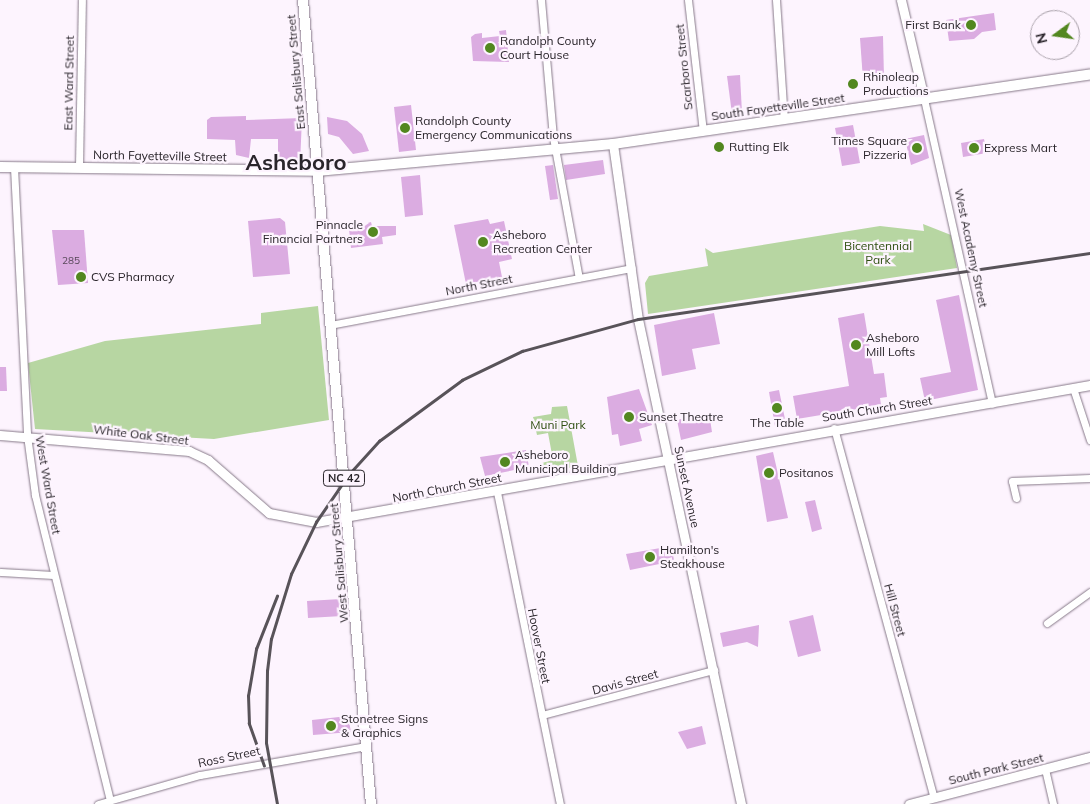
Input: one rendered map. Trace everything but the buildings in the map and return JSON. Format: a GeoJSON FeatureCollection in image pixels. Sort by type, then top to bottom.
{"type":"FeatureCollection","features":[{"type":"Feature","properties":{"kind":"main road","name":"East Salisbury Street"},"geometry":{"type":"LineString","coordinates":[[303,0],[317,172]]}},
{"type":"Feature","properties":{"kind":"main road","name":"South Fayetteville Street"},"geometry":{"type":"LineString","coordinates":[[559,150],[614,144],[1090,74]]}},
{"type":"Feature","properties":{"kind":"main road","name":"North Fayetteville Street"},"geometry":{"type":"LineString","coordinates":[[0,166],[317,172],[559,150]]}},
{"type":"Feature","properties":{"kind":"main road","name":"West Salisbury Street"},"geometry":{"type":"LineString","coordinates":[[317,172],[371,804]]}},
{"type":"Feature","properties":{"kind":"street","name":"East Ward Street"},"geometry":{"type":"LineString","coordinates":[[79,167],[82,0]]}},
{"type":"Feature","properties":{"kind":"street"},"geometry":{"type":"LineString","coordinates":[[541,0],[553,137],[559,150],[579,278]]}},
{"type":"Feature","properties":{"kind":"street","name":"Scarboro Street"},"geometry":{"type":"LineString","coordinates":[[688,0],[703,131]]}},
{"type":"Feature","properties":{"kind":"street"},"geometry":{"type":"LineString","coordinates":[[776,0],[784,119]]}},
{"type":"Feature","properties":{"kind":"street"},"geometry":{"type":"LineString","coordinates":[[901,0],[924,99]]}},
{"type":"Feature","properties":{"kind":"street","name":"West Academy Street"},"geometry":{"type":"LineString","coordinates":[[924,99],[992,403]]}},
{"type":"Feature","properties":{"kind":"street","name":"Sunset Avenue"},"geometry":{"type":"LineString","coordinates":[[614,144],[638,319],[741,804]]}},
{"type":"Feature","properties":{"kind":"street","name":"West Ward Street"},"geometry":{"type":"LineString","coordinates":[[14,167],[27,435],[54,575],[110,800]]}},
{"type":"Feature","properties":{"kind":"street","name":"North Street"},"geometry":{"type":"LineString","coordinates":[[330,325],[632,268]]}},
{"type":"Feature","properties":{"kind":"street","name":"South Church Street"},"geometry":{"type":"LineString","coordinates":[[669,458],[1090,385]]}},
{"type":"Feature","properties":{"kind":"street"},"geometry":{"type":"LineString","coordinates":[[1073,388],[1090,440]]}},
{"type":"Feature","properties":{"kind":"street","name":"Hill Street"},"geometry":{"type":"LineString","coordinates":[[834,428],[934,798]]}},
{"type":"Feature","properties":{"kind":"street","name":"White Oak Street"},"geometry":{"type":"LineString","coordinates":[[0,435],[27,435],[189,451],[208,460],[269,513],[306,521],[348,519]]}},
{"type":"Feature","properties":{"kind":"street","name":"North Church Street"},"geometry":{"type":"LineString","coordinates":[[348,519],[669,458]]}},
{"type":"Feature","properties":{"kind":"street"},"geometry":{"type":"LineString","coordinates":[[1016,498],[1012,481],[1090,478]]}},
{"type":"Feature","properties":{"kind":"street","name":"Hoover Street"},"geometry":{"type":"LineString","coordinates":[[496,492],[560,804]]}},
{"type":"Feature","properties":{"kind":"street"},"geometry":{"type":"LineString","coordinates":[[0,572],[54,575]]}},
{"type":"Feature","properties":{"kind":"street"},"geometry":{"type":"LineString","coordinates":[[1047,623],[1090,592]]}},
{"type":"Feature","properties":{"kind":"street","name":"Davis Street"},"geometry":{"type":"LineString","coordinates":[[542,714],[714,670]]}},
{"type":"Feature","properties":{"kind":"street","name":"Ross Street"},"geometry":{"type":"LineString","coordinates":[[98,804],[200,775],[367,746]]}},
{"type":"Feature","properties":{"kind":"street","name":"South Park Street"},"geometry":{"type":"LineString","coordinates":[[909,804],[1090,757]]}},
{"type":"Feature","properties":{"kind":"street"},"geometry":{"type":"LineString","coordinates":[[1045,769],[1053,804]]}},
{"type":"Feature","properties":{"kind":"green space","name":"Bicentennial Park"},"geometry":{"type":"Polygon","coordinates":[[[923,224],[951,235],[957,268],[648,314],[645,283],[649,276],[708,266],[705,248],[713,253],[880,226],[924,231],[923,224]]]}},
{"type":"Feature","properties":{"kind":"green space"},"geometry":{"type":"Polygon","coordinates":[[[318,306],[329,420],[214,439],[35,429],[28,363],[105,341],[261,324],[261,313],[318,306]]]}},
{"type":"Feature","properties":{"kind":"green space","name":"Muni Park"},"geometry":{"type":"Polygon","coordinates":[[[567,406],[578,466],[545,473],[542,463],[553,460],[548,433],[537,435],[533,417],[551,414],[552,407],[567,406]]]}},
{"type":"Feature","properties":{"kind":"railway"},"geometry":{"type":"LineString","coordinates":[[277,804],[266,743],[267,671],[271,639],[291,574],[316,522],[349,474],[379,441],[462,380],[522,351],[638,319],[1090,253]]}},
{"type":"Feature","properties":{"kind":"railway"},"geometry":{"type":"LineString","coordinates":[[264,766],[249,724],[248,696],[256,649],[277,596]]}},
{"type":"Feature","properties":{"kind":"place","name":"First Bank"},"geometry":{"type":"Point","coordinates":[971,25]}},
{"type":"Feature","properties":{"kind":"place","name":"Randolph County Court House"},"geometry":{"type":"Point","coordinates":[490,48]}},
{"type":"Feature","properties":{"kind":"place","name":"Rhinoleap Productions"},"geometry":{"type":"Point","coordinates":[853,84]}},
{"type":"Feature","properties":{"kind":"place","name":"Randolph County Emergency Communications"},"geometry":{"type":"Point","coordinates":[405,128]}},
{"type":"Feature","properties":{"kind":"place","name":"Rutting Elk"},"geometry":{"type":"Point","coordinates":[719,147]}},
{"type":"Feature","properties":{"kind":"place","name":"Times Square Pizzeria"},"geometry":{"type":"Point","coordinates":[917,148]}},
{"type":"Feature","properties":{"kind":"place","name":"Express Mart"},"geometry":{"type":"Point","coordinates":[974,148]}},
{"type":"Feature","properties":{"kind":"place","name":"Pinnacle Financial Partners"},"geometry":{"type":"Point","coordinates":[373,232]}},
{"type":"Feature","properties":{"kind":"place","name":"Asheboro Recreation Center"},"geometry":{"type":"Point","coordinates":[483,242]}},
{"type":"Feature","properties":{"kind":"place","name":"CVS Pharmacy"},"geometry":{"type":"Point","coordinates":[81,277]}},
{"type":"Feature","properties":{"kind":"place","name":"Asheboro Mill Lofts"},"geometry":{"type":"Point","coordinates":[856,345]}},
{"type":"Feature","properties":{"kind":"place","name":"The Table"},"geometry":{"type":"Point","coordinates":[777,408]}},
{"type":"Feature","properties":{"kind":"place","name":"Sunset Theatre"},"geometry":{"type":"Point","coordinates":[629,417]}},
{"type":"Feature","properties":{"kind":"place","name":"Asheboro Municipal Building"},"geometry":{"type":"Point","coordinates":[505,462]}},
{"type":"Feature","properties":{"kind":"place","name":"Positanos"},"geometry":{"type":"Point","coordinates":[769,473]}},
{"type":"Feature","properties":{"kind":"place","name":"Hamilton's Steakhouse"},"geometry":{"type":"Point","coordinates":[650,557]}},
{"type":"Feature","properties":{"kind":"place","name":"Stonetree Signs & Graphics"},"geometry":{"type":"Point","coordinates":[331,726]}},
{"type":"Feature","properties":{"kind":"district","name":"Asheboro"},"geometry":{"type":"Point","coordinates":[296,163]}}]}
